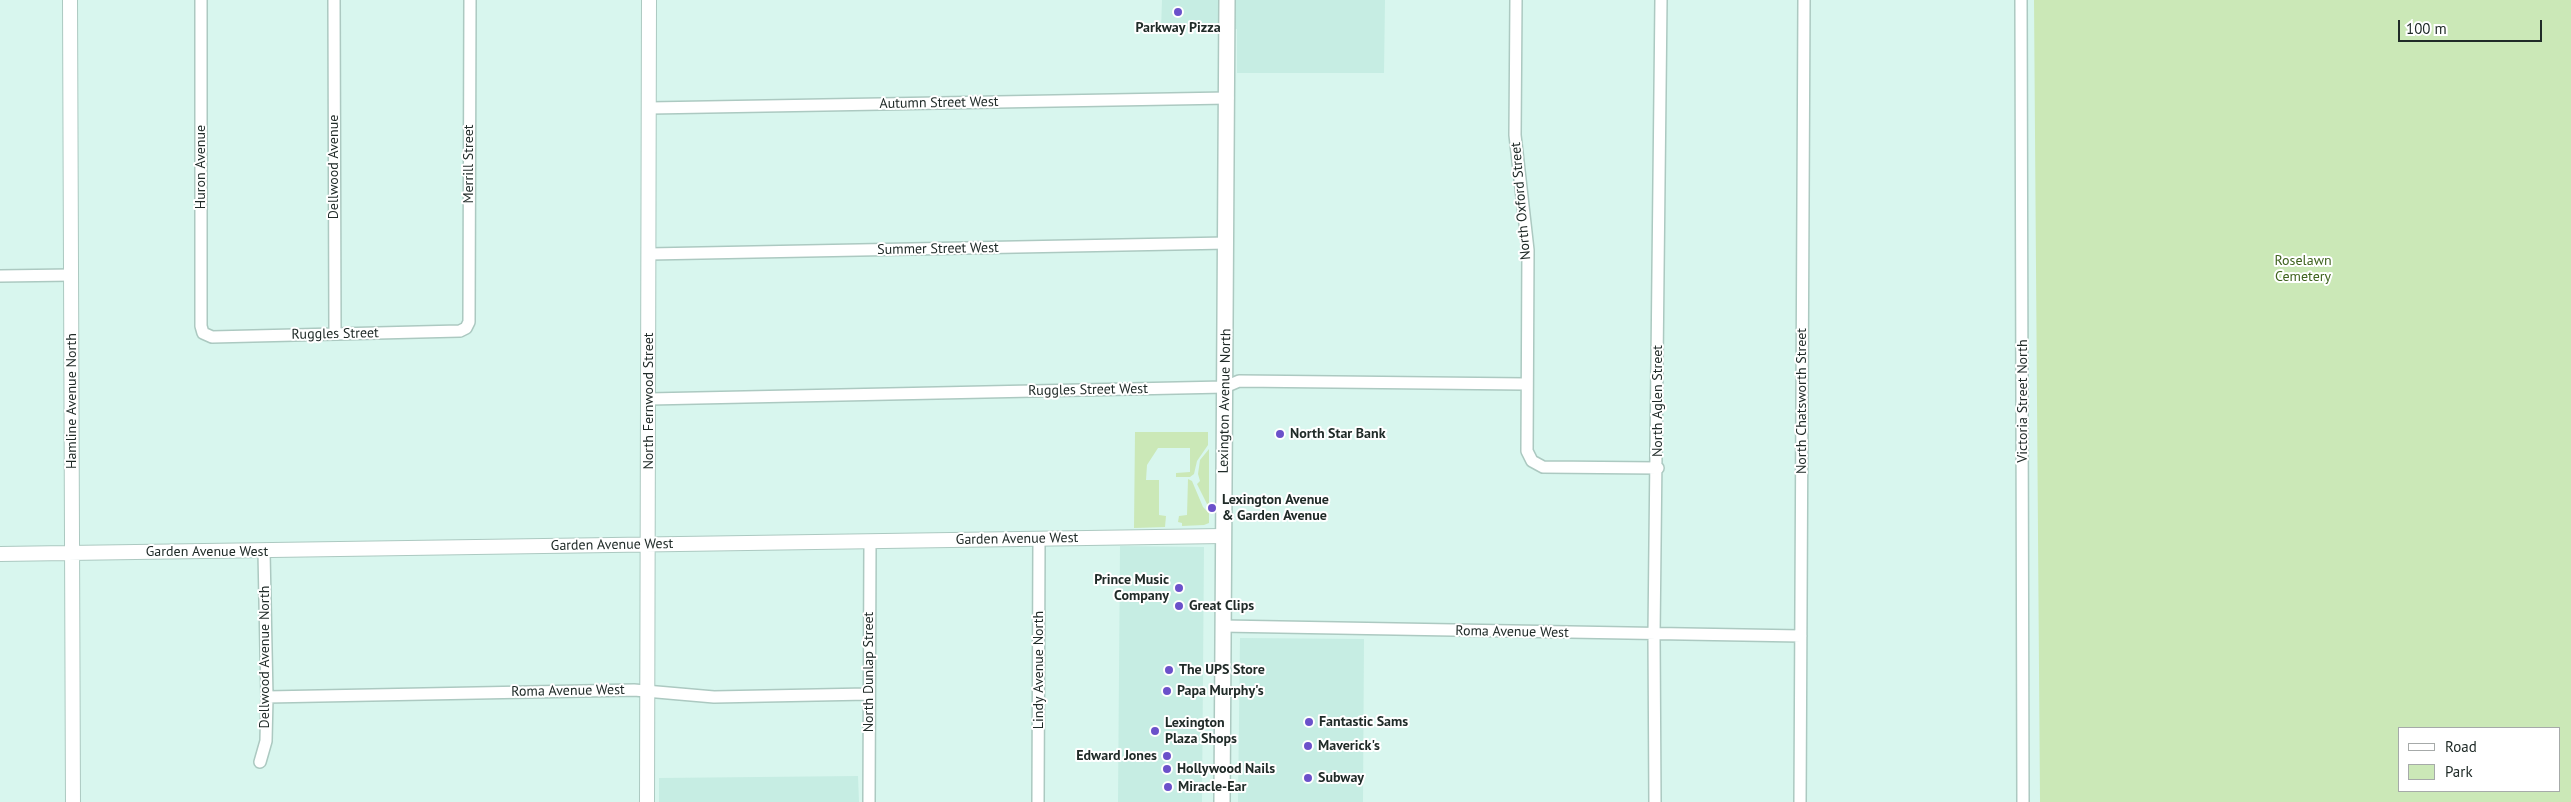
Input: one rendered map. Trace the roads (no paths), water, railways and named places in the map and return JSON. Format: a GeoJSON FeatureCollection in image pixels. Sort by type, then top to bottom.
{"type":"FeatureCollection","features":[{"type":"Feature","properties":{"kind":"main road","name":"Lexington Avenue North"},"geometry":{"type":"LineString","coordinates":[[1222,802],[1228,98],[1227,0]]}},
{"type":"Feature","properties":{"kind":"street","name":"Hamline Avenue North"},"geometry":{"type":"LineString","coordinates":[[70,0],[73,802]]}},
{"type":"Feature","properties":{"kind":"street","name":"Huron Avenue"},"geometry":{"type":"LineString","coordinates":[[201,0],[201,326],[203,333]]}},
{"type":"Feature","properties":{"kind":"street","name":"Dellwood Avenue"},"geometry":{"type":"LineString","coordinates":[[334,0],[335,334]]}},
{"type":"Feature","properties":{"kind":"street","name":"Merrill Street"},"geometry":{"type":"LineString","coordinates":[[466,328],[469,322],[470,0]]}},
{"type":"Feature","properties":{"kind":"street","name":"North Fernwood Street"},"geometry":{"type":"LineString","coordinates":[[647,802],[649,0]]}},
{"type":"Feature","properties":{"kind":"street","name":"North Oxford Street"},"geometry":{"type":"LineString","coordinates":[[1516,0],[1515,135],[1528,250],[1527,451],[1532,461],[1543,467],[1658,468]]}},
{"type":"Feature","properties":{"kind":"street","name":"North Aglen Street"},"geometry":{"type":"LineString","coordinates":[[1655,802],[1654,635],[1658,468],[1661,0]]}},
{"type":"Feature","properties":{"kind":"street","name":"North Chatsworth Street"},"geometry":{"type":"LineString","coordinates":[[1800,802],[1804,0]]}},
{"type":"Feature","properties":{"kind":"street","name":"Victoria Street North"},"geometry":{"type":"LineString","coordinates":[[2021,0],[2023,802]]}},
{"type":"Feature","properties":{"kind":"street","name":"Autumn Street West"},"geometry":{"type":"LineString","coordinates":[[650,108],[1228,98]]}},
{"type":"Feature","properties":{"kind":"street","name":"Summer Street West"},"geometry":{"type":"LineString","coordinates":[[649,254],[1227,243]]}},
{"type":"Feature","properties":{"kind":"street"},"geometry":{"type":"LineString","coordinates":[[0,276],[72,275]]}},
{"type":"Feature","properties":{"kind":"street","name":"Ruggles Street"},"geometry":{"type":"LineString","coordinates":[[203,333],[212,337],[460,332],[466,328]]}},
{"type":"Feature","properties":{"kind":"street","name":"Ruggles Street West"},"geometry":{"type":"LineString","coordinates":[[649,400],[1225,388],[1239,381],[1526,384]]}},
{"type":"Feature","properties":{"kind":"street","name":"Garden Avenue West"},"geometry":{"type":"LineString","coordinates":[[0,554],[264,552],[1223,536]]}},
{"type":"Feature","properties":{"kind":"street","name":"Lindy Avenue North"},"geometry":{"type":"LineString","coordinates":[[1038,802],[1039,539]]}},
{"type":"Feature","properties":{"kind":"street","name":"North Dunlap Street"},"geometry":{"type":"LineString","coordinates":[[869,802],[870,542]]}},
{"type":"Feature","properties":{"kind":"street","name":"Dellwood Avenue North"},"geometry":{"type":"LineString","coordinates":[[260,762],[266,742],[264,552]]}},
{"type":"Feature","properties":{"kind":"street","name":"Roma Avenue West"},"geometry":{"type":"LineString","coordinates":[[1222,626],[1654,635],[1801,636]]}},
{"type":"Feature","properties":{"kind":"street","name":"Roma Avenue West"},"geometry":{"type":"LineString","coordinates":[[266,697],[648,690],[714,697],[868,694]]}},
{"type":"Feature","properties":{"kind":"place","name":"Parkway Pizza"},"geometry":{"type":"Point","coordinates":[1178,12]}},
{"type":"Feature","properties":{"kind":"place","name":"North Star Bank"},"geometry":{"type":"Point","coordinates":[1280,434]}},
{"type":"Feature","properties":{"kind":"place","name":"Lexington Avenue & Garden Avenue"},"geometry":{"type":"Point","coordinates":[1212,508]}},
{"type":"Feature","properties":{"kind":"place","name":"Prince Music Company"},"geometry":{"type":"Point","coordinates":[1179,588]}},
{"type":"Feature","properties":{"kind":"place","name":"Great Clips"},"geometry":{"type":"Point","coordinates":[1179,606]}},
{"type":"Feature","properties":{"kind":"place","name":"The UPS Store"},"geometry":{"type":"Point","coordinates":[1169,670]}},
{"type":"Feature","properties":{"kind":"place","name":"Papa Murphy's"},"geometry":{"type":"Point","coordinates":[1167,691]}},
{"type":"Feature","properties":{"kind":"place","name":"Fantastic Sams"},"geometry":{"type":"Point","coordinates":[1309,722]}},
{"type":"Feature","properties":{"kind":"place","name":"Lexington Plaza Shops"},"geometry":{"type":"Point","coordinates":[1155,731]}},
{"type":"Feature","properties":{"kind":"place","name":"Maverick's"},"geometry":{"type":"Point","coordinates":[1308,746]}},
{"type":"Feature","properties":{"kind":"place","name":"Edward Jones"},"geometry":{"type":"Point","coordinates":[1167,756]}},
{"type":"Feature","properties":{"kind":"place","name":"Hollywood Nails"},"geometry":{"type":"Point","coordinates":[1167,769]}},
{"type":"Feature","properties":{"kind":"place","name":"Subway"},"geometry":{"type":"Point","coordinates":[1308,778]}},
{"type":"Feature","properties":{"kind":"place","name":"Miracle-Ear"},"geometry":{"type":"Point","coordinates":[1168,787]}},
{"type":"Feature","properties":{"kind":"park label","name":"Roselawn Cemetery"},"geometry":{"type":"Point","coordinates":[2303,270]}}]}
